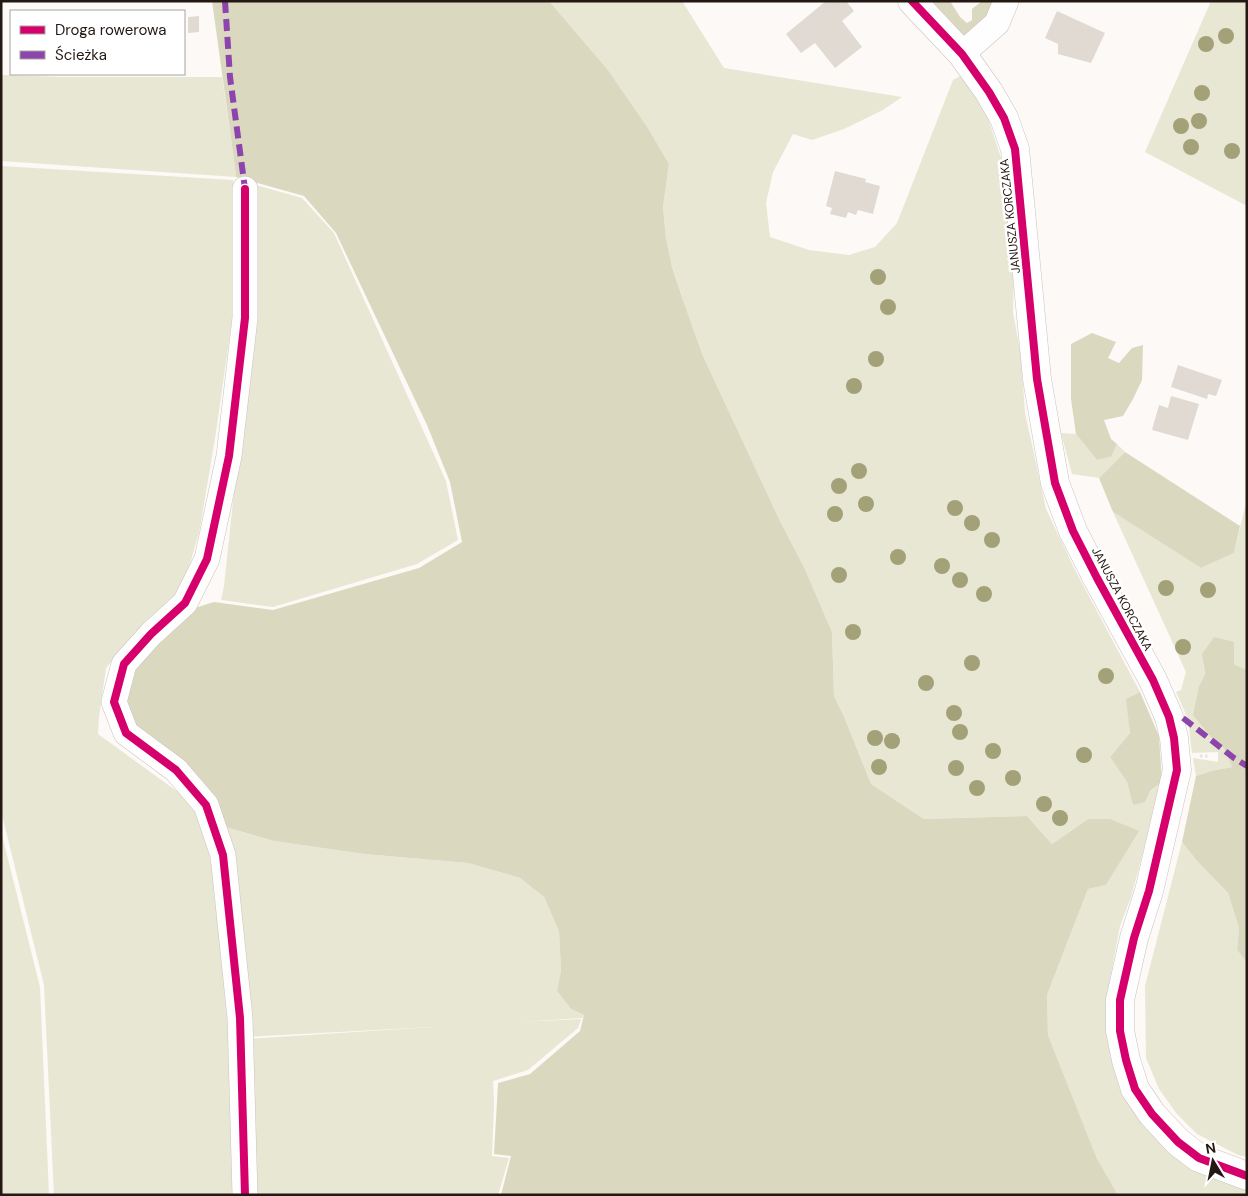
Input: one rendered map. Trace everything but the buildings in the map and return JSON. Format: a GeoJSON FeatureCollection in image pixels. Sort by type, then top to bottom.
{"type":"FeatureCollection","features":[{"type":"Feature","properties":{"kind":"street","name":"JANUSZA KORCZAKA"},"geometry":{"type":"LineString","coordinates":[[912,1],[962,54],[989,92],[1004,118],[1015,149],[1037,379],[1055,483],[1073,531],[1153,680],[1169,717],[1174,738],[1177,770],[1149,891],[1134,938],[1120,1000],[1120,1031],[1126,1060],[1135,1089],[1152,1114],[1178,1142],[1199,1158],[1247,1176]]}},
{"type":"Feature","properties":{"kind":"street"},"geometry":{"type":"LineString","coordinates":[[962,54],[998,23],[1006,1]]}},
{"type":"Feature","properties":{"kind":"street"},"geometry":{"type":"LineString","coordinates":[[244,189],[245,318],[229,456],[207,559],[185,603],[151,634],[124,664],[114,702],[126,734],[176,770],[206,805],[223,855],[240,1018],[245,1195]]}},
{"type":"Feature","properties":{"kind":"green space"},"geometry":{"type":"Polygon","coordinates":[[[212,1],[549,1],[608,70],[648,128],[669,164],[663,207],[666,238],[672,267],[703,356],[780,521],[804,567],[832,632],[834,696],[871,784],[924,819],[1027,816],[1052,844],[1088,819],[1110,819],[1139,831],[1106,885],[1088,889],[1047,995],[1048,1035],[1097,1159],[1118,1195],[501,1195],[511,1156],[494,1154],[498,1083],[530,1074],[580,1031],[584,1015],[571,1009],[557,991],[561,970],[559,931],[544,897],[520,878],[468,863],[364,854],[274,841],[222,826],[144,739],[121,703],[132,665],[195,608],[214,602],[273,610],[419,568],[462,542],[450,482],[427,425],[336,233],[304,196],[236,177],[212,1]]]}},
{"type":"Feature","properties":{"kind":"green space"},"geometry":{"type":"Polygon","coordinates":[[[549,1],[682,1],[724,68],[902,97],[883,110],[844,129],[812,140],[793,134],[773,172],[766,203],[770,237],[809,250],[849,255],[875,247],[897,223],[953,80],[964,74],[988,118],[1002,161],[1015,230],[1013,312],[1021,356],[1025,413],[1046,509],[1074,568],[1140,692],[1127,699],[1130,733],[1110,757],[1127,782],[1133,805],[1162,782],[1131,897],[1120,926],[1110,979],[1108,1032],[1120,1081],[1247,1187],[1247,1195],[1118,1195],[1097,1160],[1048,1035],[1047,995],[1088,889],[1106,885],[1138,831],[1088,819],[1052,844],[1027,816],[924,819],[871,784],[834,696],[832,632],[804,567],[780,521],[703,356],[672,267],[666,238],[663,207],[669,164],[648,128],[608,70],[549,1]]]}},
{"type":"Feature","properties":{"kind":"green space"},"geometry":{"type":"Polygon","coordinates":[[[930,1],[950,1],[960,17],[967,23],[972,20],[972,9],[982,1],[1000,1],[967,37],[958,35],[930,1]]]}},
{"type":"Feature","properties":{"kind":"green space"},"geometry":{"type":"Polygon","coordinates":[[[1211,1],[1247,1],[1247,206],[1145,152],[1211,1]]]}},
{"type":"Feature","properties":{"kind":"green space"},"geometry":{"type":"Polygon","coordinates":[[[1,75],[222,77],[236,177],[1,161],[1,75]]]}},
{"type":"Feature","properties":{"kind":"green space"},"geometry":{"type":"Polygon","coordinates":[[[1,166],[233,180],[236,291],[200,528],[189,568],[173,599],[129,640],[106,668],[98,734],[193,803],[202,818],[217,894],[230,1011],[234,1195],[54,1195],[44,985],[1,811],[1,166]]]}},
{"type":"Feature","properties":{"kind":"green space"},"geometry":{"type":"Polygon","coordinates":[[[252,184],[302,198],[334,233],[446,481],[458,540],[417,564],[273,607],[221,600],[258,264],[252,184]]]}},
{"type":"Feature","properties":{"kind":"green space"},"geometry":{"type":"Polygon","coordinates":[[[1092,333],[1116,342],[1108,358],[1119,363],[1132,348],[1143,345],[1142,380],[1133,399],[1123,416],[1104,420],[1111,439],[1117,444],[1111,457],[1097,460],[1076,434],[1071,399],[1071,344],[1092,333]]]}},
{"type":"Feature","properties":{"kind":"green space"},"geometry":{"type":"Polygon","coordinates":[[[1061,433],[1076,434],[1097,460],[1111,457],[1117,444],[1125,452],[1099,478],[1072,474],[1061,433]]]}},
{"type":"Feature","properties":{"kind":"green space"},"geometry":{"type":"Polygon","coordinates":[[[1125,452],[1240,526],[1234,553],[1201,568],[1113,512],[1099,478],[1125,452]]]}},
{"type":"Feature","properties":{"kind":"green space"},"geometry":{"type":"Polygon","coordinates":[[[1247,499],[1247,670],[1234,664],[1203,665],[1205,674],[1199,686],[1213,739],[1224,747],[1232,767],[1196,776],[1193,758],[1218,762],[1218,752],[1192,753],[1188,719],[1176,692],[1181,690],[1186,672],[1113,512],[1201,568],[1234,553],[1247,499]]]}},
{"type":"Feature","properties":{"kind":"green space"},"geometry":{"type":"Polygon","coordinates":[[[1214,637],[1234,642],[1234,664],[1247,670],[1247,962],[1237,950],[1239,928],[1228,893],[1198,862],[1182,842],[1196,776],[1232,767],[1224,748],[1213,739],[1193,715],[1199,686],[1205,674],[1202,654],[1214,637]]]}},
{"type":"Feature","properties":{"kind":"green space"},"geometry":{"type":"Polygon","coordinates":[[[1140,692],[1159,736],[1162,782],[1150,791],[1145,802],[1133,805],[1127,782],[1110,757],[1130,733],[1126,699],[1140,692]]]}},
{"type":"Feature","properties":{"kind":"green space"},"geometry":{"type":"Polygon","coordinates":[[[222,826],[274,841],[364,854],[468,863],[520,878],[544,897],[559,930],[561,970],[557,991],[571,1009],[584,1015],[583,1018],[520,1022],[581,1019],[578,1028],[528,1070],[493,1081],[492,1156],[509,1158],[498,1195],[250,1195],[248,1039],[433,1027],[244,1037],[222,826]]]}},
{"type":"Feature","properties":{"kind":"green space"},"geometry":{"type":"Polygon","coordinates":[[[1,831],[40,987],[49,1195],[1,1195],[1,831]]]}},
{"type":"Feature","properties":{"kind":"green space"},"geometry":{"type":"Polygon","coordinates":[[[1182,842],[1198,862],[1228,893],[1239,928],[1237,950],[1247,962],[1247,1157],[1238,1155],[1197,1134],[1177,1114],[1159,1089],[1146,1058],[1145,986],[1182,842]]]}},
{"type":"Feature","properties":{"kind":"marked path"},"geometry":{"type":"LineString","coordinates":[[225,1],[230,77],[245,189]]}},
{"type":"Feature","properties":{"kind":"marked path"},"geometry":{"type":"LineString","coordinates":[[1183,718],[1247,766]]}},
{"type":"Feature","properties":{"kind":"cycle path"},"geometry":{"type":"LineString","coordinates":[[912,1],[962,54],[989,92],[1004,118],[1015,149],[1037,379],[1055,483],[1073,531],[1153,680],[1169,717],[1174,738],[1177,770],[1149,891],[1134,938],[1120,1000],[1120,1031],[1126,1060],[1135,1089],[1152,1114],[1178,1142],[1199,1158],[1247,1176]]}},
{"type":"Feature","properties":{"kind":"cycle path"},"geometry":{"type":"LineString","coordinates":[[245,189],[245,318],[229,456],[207,559],[185,603],[151,634],[124,664],[114,702],[126,733],[176,770],[206,805],[223,855],[240,1018],[245,1195]]}}]}
